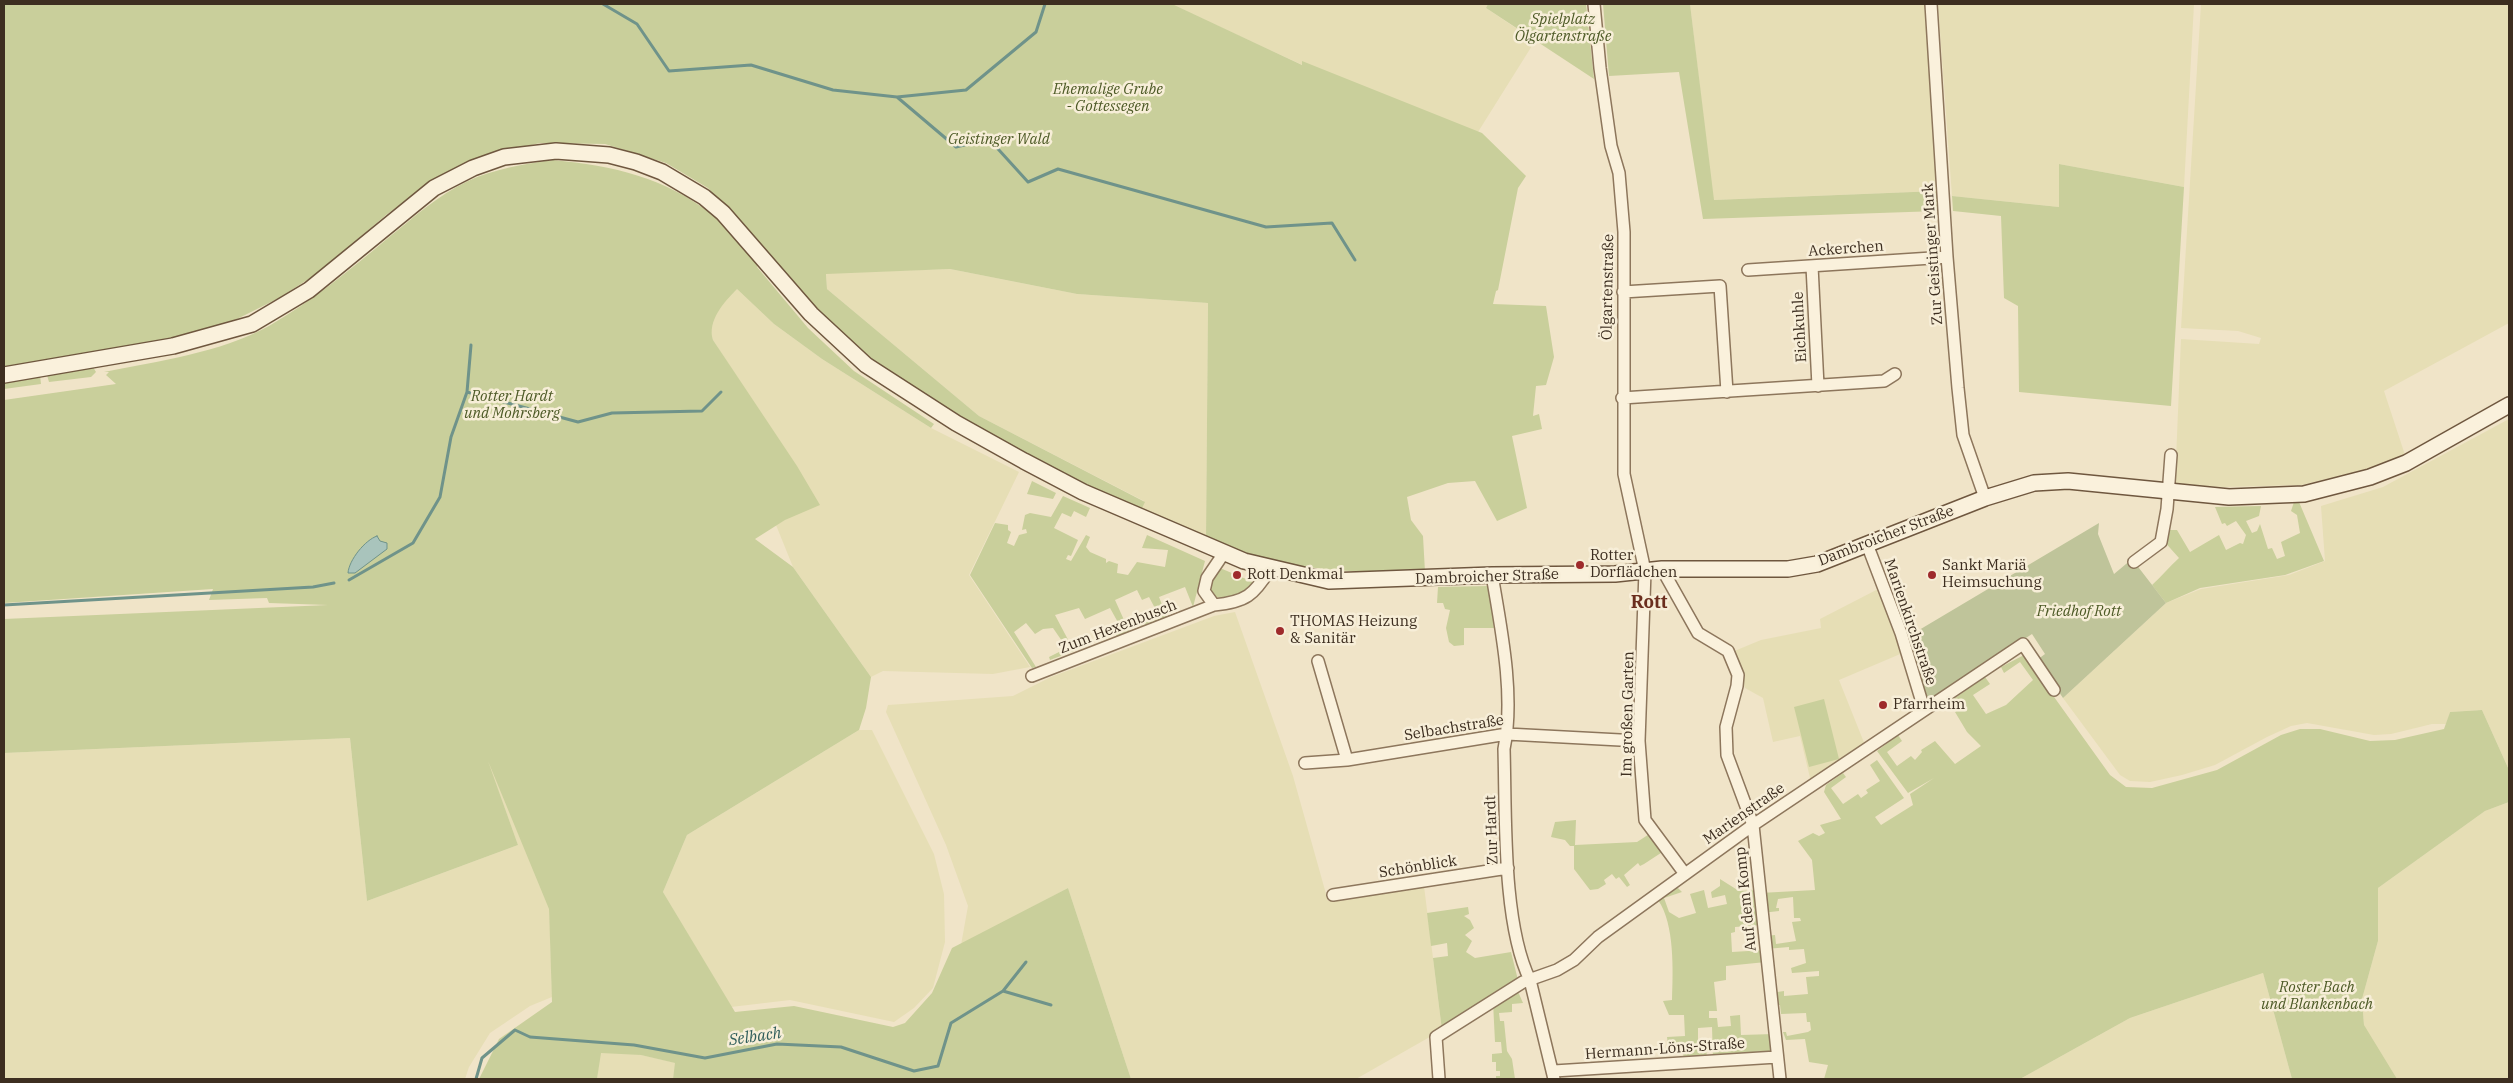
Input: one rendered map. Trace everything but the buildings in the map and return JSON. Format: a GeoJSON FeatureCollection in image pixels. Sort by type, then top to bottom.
{"type":"FeatureCollection","features":[{"type":"Feature","properties":{"kind":"street","name":"Ölgartenstraße"},"geometry":{"type":"LineString","coordinates":[[1594,4],[1602,89],[1614,162],[1619,173],[1624,232],[1622,398],[1624,474],[1645,571]]}},
{"type":"Feature","properties":{"kind":"street","name":"Zur Geistinger Mark"},"geometry":{"type":"LineString","coordinates":[[1931,4],[1947,257],[1963,435],[1985,498]]}},
{"type":"Feature","properties":{"kind":"street","name":"Dambroicher Straße"},"geometry":{"type":"LineString","coordinates":[[4,375],[173,346],[252,324],[309,290],[434,188],[455,176],[504,157],[556,150],[588,152],[623,158],[662,172],[704,196],[723,213],[811,314],[866,365],[956,423],[1024,462],[1083,492],[1224,553],[1270,568],[1329,581],[1492,575],[1615,574],[1662,569],[1788,569],[1817,564],[1985,498],[2034,483],[2068,481],[2229,497],[2304,494],[2370,477],[2412,460],[2509,405]]}},
{"type":"Feature","properties":{"kind":"street","name":"Ackerchen"},"geometry":{"type":"LineString","coordinates":[[1748,270],[1947,257]]}},
{"type":"Feature","properties":{"kind":"street","name":"Eichkuhle"},"geometry":{"type":"LineString","coordinates":[[1812,266],[1818,386]]}},
{"type":"Feature","properties":{"kind":"street"},"geometry":{"type":"LineString","coordinates":[[1623,292],[1720,286],[1727,392]]}},
{"type":"Feature","properties":{"kind":"street"},"geometry":{"type":"LineString","coordinates":[[1622,398],[1884,381],[1895,374]]}},
{"type":"Feature","properties":{"kind":"street"},"geometry":{"type":"LineString","coordinates":[[2134,562],[2161,542],[2168,509],[2171,455]]}},
{"type":"Feature","properties":{"kind":"street","name":"Marienkirchstraße"},"geometry":{"type":"LineString","coordinates":[[1867,544],[1901,633],[1924,709]]}},
{"type":"Feature","properties":{"kind":"street"},"geometry":{"type":"LineString","coordinates":[[1214,605],[1204,591],[1207,578],[1224,553]]}},
{"type":"Feature","properties":{"kind":"street","name":"Zum Hexenbusch"},"geometry":{"type":"LineString","coordinates":[[1032,676],[1214,605],[1242,598],[1258,589],[1270,568]]}},
{"type":"Feature","properties":{"kind":"street","name":"Auf dem Komp"},"geometry":{"type":"LineString","coordinates":[[1662,569],[1698,633],[1728,651],[1738,675],[1726,728],[1727,755],[1753,825],[1780,1079]]}},
{"type":"Feature","properties":{"kind":"street","name":"Im großen Garten"},"geometry":{"type":"LineString","coordinates":[[1645,571],[1639,742],[1645,820],[1685,874]]}},
{"type":"Feature","properties":{"kind":"street","name":"Zur Hardt"},"geometry":{"type":"LineString","coordinates":[[1492,575],[1507,684],[1507,734],[1504,749],[1508,868],[1523,966],[1530,980],[1554,1075]]}},
{"type":"Feature","properties":{"kind":"street","name":"Marienstraße"},"geometry":{"type":"LineString","coordinates":[[1439,1079],[1436,1037],[1523,982],[1557,970],[1574,960],[1598,937],[1753,825],[2024,644],[2054,690]]}},
{"type":"Feature","properties":{"kind":"street"},"geometry":{"type":"LineString","coordinates":[[1318,661],[1347,760]]}},
{"type":"Feature","properties":{"kind":"street","name":"Selbachstraße"},"geometry":{"type":"LineString","coordinates":[[1305,763],[1347,760],[1507,734],[1639,742]]}},
{"type":"Feature","properties":{"kind":"street","name":"Schönblick"},"geometry":{"type":"LineString","coordinates":[[1333,895],[1508,868]]}},
{"type":"Feature","properties":{"kind":"street","name":"Hermann-Löns-Straße"},"geometry":{"type":"LineString","coordinates":[[1554,1075],[1777,1057]]}},
{"type":"Feature","properties":{"kind":"shaded area"},"geometry":{"type":"Polygon","coordinates":[[[1170,4],[1488,4],[1486,8],[1535,41],[1478,132],[1372,97],[1170,4]]]}},
{"type":"Feature","properties":{"kind":"shaded area"},"geometry":{"type":"Polygon","coordinates":[[[1690,4],[1925,4],[1938,191],[1713,200],[1690,4]]]}},
{"type":"Feature","properties":{"kind":"shaded area"},"geometry":{"type":"Polygon","coordinates":[[[1938,4],[2194,4],[2184,187],[2059,164],[2059,207],[1952,196],[1938,4]]]}},
{"type":"Feature","properties":{"kind":"shaded area"},"geometry":{"type":"Polygon","coordinates":[[[2201,4],[2509,4],[2509,323],[2384,391],[2405,455],[2363,470],[2302,485],[2223,487],[2175,484],[2181,339],[2259,344],[2261,338],[2238,331],[2181,328],[2201,4]]]}},
{"type":"Feature","properties":{"kind":"shaded area"},"geometry":{"type":"Polygon","coordinates":[[[950,269],[1077,294],[1208,303],[1206,538],[1140,512],[1144,501],[979,416],[827,289],[826,273],[950,269]]]}},
{"type":"Feature","properties":{"kind":"shaded area"},"geometry":{"type":"Polygon","coordinates":[[[736,288],[774,324],[822,359],[931,428],[1019,472],[969,575],[1030,667],[993,674],[883,671],[871,677],[793,567],[776,525],[816,501],[713,340],[705,314],[736,288]]]}},
{"type":"Feature","properties":{"kind":"shaded area"},"geometry":{"type":"Polygon","coordinates":[[[2509,419],[2509,770],[2482,710],[2450,712],[2446,724],[2432,724],[2391,734],[2374,735],[2307,723],[2291,726],[2215,765],[2182,775],[2150,782],[2130,781],[2120,775],[2063,698],[2166,603],[2201,589],[2289,575],[2325,561],[2321,506],[2383,487],[2509,419]]]}},
{"type":"Feature","properties":{"kind":"shaded area"},"geometry":{"type":"Polygon","coordinates":[[[1884,586],[1905,652],[1839,680],[1865,745],[1811,782],[1800,736],[1773,742],[1763,698],[1745,688],[1732,652],[1761,640],[1821,628],[1820,619],[1884,586]]]}},
{"type":"Feature","properties":{"kind":"shaded area"},"geometry":{"type":"Polygon","coordinates":[[[1235,612],[1293,776],[1328,901],[1424,886],[1442,1030],[1356,1079],[1131,1079],[1068,888],[961,945],[968,906],[946,845],[886,712],[888,705],[1013,696],[1051,677],[1214,616],[1235,612]]]}},
{"type":"Feature","properties":{"kind":"shaded area"},"geometry":{"type":"Polygon","coordinates":[[[439,628],[549,901],[552,997],[530,1006],[490,1033],[469,1067],[465,1079],[4,1079],[4,753],[350,738],[367,901],[518,845],[439,628]]]}},
{"type":"Feature","properties":{"kind":"shaded area"},"geometry":{"type":"Polygon","coordinates":[[[859,730],[872,730],[934,854],[944,894],[945,942],[933,988],[914,1008],[894,1022],[790,1000],[731,1007],[663,892],[687,835],[859,730]]]}},
{"type":"Feature","properties":{"kind":"shaded area"},"geometry":{"type":"Polygon","coordinates":[[[2509,802],[2509,1079],[2390,1079],[2365,1037],[2362,999],[2378,941],[2378,888],[2485,811],[2509,802]]]}},
{"type":"Feature","properties":{"kind":"shaded area"},"geometry":{"type":"Polygon","coordinates":[[[2263,973],[2292,1079],[2020,1079],[2130,1018],[2263,973]]]}},
{"type":"Feature","properties":{"kind":"shaded area"},"geometry":{"type":"Polygon","coordinates":[[[600,1051],[638,1054],[676,1063],[673,1079],[597,1079],[600,1051]]]}},
{"type":"Feature","properties":{"kind":"green space","name":"Geistinger Wald"},"geometry":{"type":"Polygon","coordinates":[[[4,4],[1172,4],[1302,65],[1302,61],[1482,133],[1526,176],[1518,188],[1498,290],[1496,291],[1493,304],[1546,306],[1554,357],[1546,385],[1536,386],[1533,416],[1539,414],[1542,429],[1512,436],[1527,508],[1497,521],[1475,481],[1448,483],[1407,497],[1411,520],[1423,536],[1425,572],[1369,572],[1314,568],[1286,564],[1232,549],[1206,538],[1208,303],[1077,294],[950,269],[826,274],[827,289],[979,416],[1145,502],[1140,512],[1067,479],[921,396],[868,358],[808,300],[708,188],[666,163],[605,144],[540,143],[488,155],[438,177],[386,215],[318,273],[279,298],[225,325],[171,340],[4,368],[4,4]]]}},
{"type":"Feature","properties":{"kind":"green space","name":"Spielplatz Ölgartenstraße"},"geometry":{"type":"Polygon","coordinates":[[[1488,4],[1586,4],[1594,79],[1486,8],[1488,4]]]}},
{"type":"Feature","properties":{"kind":"green space"},"geometry":{"type":"Polygon","coordinates":[[[1603,4],[1690,4],[1714,200],[1938,191],[1938,211],[1703,219],[1679,72],[1609,76],[1603,4]]]}},
{"type":"Feature","properties":{"kind":"green space","name":"Rotter Hardt und Mohrsberg"},"geometry":{"type":"Polygon","coordinates":[[[553,160],[597,166],[638,176],[658,183],[696,203],[720,221],[738,238],[760,262],[757,267],[808,328],[854,371],[934,424],[931,428],[822,359],[774,324],[737,289],[718,312],[712,326],[713,340],[797,466],[820,505],[785,520],[755,539],[793,567],[871,677],[866,708],[859,730],[687,835],[663,892],[735,1012],[794,1006],[893,1027],[905,1023],[932,993],[952,948],[1068,888],[1131,1079],[673,1079],[675,1063],[641,1055],[601,1053],[597,1079],[479,1079],[499,1039],[552,1002],[549,909],[488,761],[518,845],[367,901],[350,738],[4,753],[4,619],[328,605],[269,603],[267,598],[209,600],[213,589],[4,603],[4,400],[116,384],[106,375],[109,372],[104,372],[209,350],[250,335],[269,326],[316,296],[446,193],[468,181],[499,170],[553,160]]]}},
{"type":"Feature","properties":{"kind":"green space"},"geometry":{"type":"Polygon","coordinates":[[[2059,164],[2184,187],[2171,406],[2019,392],[2018,306],[2004,298],[2001,216],[1953,211],[1952,196],[2059,207],[2059,164]]]}},
{"type":"Feature","properties":{"kind":"green space"},"geometry":{"type":"Polygon","coordinates":[[[93,367],[96,372],[91,377],[49,382],[47,375],[93,367]]]}},
{"type":"Feature","properties":{"kind":"green space"},"geometry":{"type":"Polygon","coordinates":[[[40,375],[41,384],[4,389],[4,381],[40,375]]]}},
{"type":"Feature","properties":{"kind":"green space"},"geometry":{"type":"Polygon","coordinates":[[[1032,481],[1056,493],[1053,499],[1027,494],[1032,481]]]}},
{"type":"Feature","properties":{"kind":"green space"},"geometry":{"type":"Polygon","coordinates":[[[1063,496],[1090,508],[1086,517],[1074,511],[1071,517],[1062,513],[1054,528],[1078,540],[1071,556],[1068,555],[1066,559],[1071,561],[1086,535],[1090,537],[1086,547],[1090,552],[1106,559],[1106,563],[1109,561],[1118,564],[1117,573],[1128,575],[1137,562],[1165,567],[1168,550],[1142,548],[1147,535],[1205,561],[1193,607],[1185,587],[1159,597],[1167,617],[1141,626],[1138,622],[1142,621],[1144,623],[1153,618],[1152,615],[1157,612],[1149,597],[1142,600],[1137,590],[1115,600],[1129,631],[1117,637],[1113,630],[1120,626],[1110,608],[1085,619],[1079,608],[1055,615],[1074,651],[1050,660],[1049,657],[1061,651],[1060,648],[1064,644],[1053,628],[1043,629],[1035,634],[1026,623],[1014,632],[1036,667],[1032,668],[970,575],[995,523],[1008,525],[1008,530],[1011,532],[1007,543],[1014,546],[1019,535],[1027,533],[1026,529],[1022,530],[1025,515],[1030,513],[1051,517],[1063,496]]]}},
{"type":"Feature","properties":{"kind":"green space"},"geometry":{"type":"Polygon","coordinates":[[[2294,502],[2299,502],[2324,561],[2285,575],[2200,588],[2166,603],[2152,585],[2179,558],[2162,539],[2164,530],[2177,530],[2190,552],[2219,535],[2226,550],[2240,543],[2243,544],[2246,535],[2236,521],[2227,526],[2225,523],[2222,524],[2215,507],[2261,506],[2259,516],[2246,521],[2252,533],[2257,531],[2260,524],[2268,549],[2272,548],[2277,559],[2285,556],[2281,542],[2300,533],[2297,515],[2291,511],[2294,502]]]}},
{"type":"Feature","properties":{"kind":"green space","name":"Friedhof Rott"},"geometry":{"type":"Polygon","coordinates":[[[2099,523],[2098,534],[2114,574],[2132,559],[2166,603],[2063,698],[2037,660],[2045,654],[2032,634],[1930,701],[1923,698],[1907,642],[1914,633],[2099,523]]]}},
{"type":"Feature","properties":{"kind":"green space"},"geometry":{"type":"Polygon","coordinates":[[[1220,568],[1253,582],[1246,590],[1230,597],[1213,596],[1209,590],[1212,577],[1220,568]]]}},
{"type":"Feature","properties":{"kind":"green space"},"geometry":{"type":"Polygon","coordinates":[[[1489,586],[1494,628],[1464,628],[1464,645],[1454,646],[1449,642],[1446,628],[1450,610],[1445,609],[1443,603],[1437,603],[1438,587],[1489,586]]]}},
{"type":"Feature","properties":{"kind":"green space","name":"Roster Bach und Blankenbach"},"geometry":{"type":"Polygon","coordinates":[[[2024,655],[2110,775],[2126,787],[2152,788],[2217,770],[2281,735],[2300,729],[2320,729],[2370,741],[2395,740],[2444,729],[2450,712],[2482,710],[2509,770],[2509,802],[2485,811],[2378,888],[2378,941],[2362,999],[2364,1025],[2397,1079],[2292,1079],[2263,973],[2130,1018],[2020,1079],[1824,1079],[1828,1065],[1809,1062],[1805,1039],[1786,1040],[1783,1032],[1786,1032],[1787,1036],[1808,1032],[1811,1030],[1810,1022],[1807,1022],[1806,1013],[1781,1014],[1780,1005],[1773,1005],[1771,993],[1784,991],[1784,996],[1808,994],[1806,977],[1819,976],[1819,971],[1792,973],[1791,968],[1806,963],[1804,949],[1789,950],[1789,947],[1766,949],[1765,936],[1775,935],[1776,944],[1796,941],[1792,922],[1801,921],[1800,918],[1794,918],[1793,897],[1778,899],[1776,908],[1779,908],[1779,911],[1762,913],[1760,893],[1815,890],[1812,860],[1798,841],[1813,833],[1819,836],[1825,833],[1820,825],[1841,819],[1824,792],[1826,785],[1843,773],[1846,777],[1831,788],[1843,804],[1858,794],[1861,798],[1868,793],[1866,790],[1880,781],[1870,765],[1877,760],[1904,798],[1875,817],[1881,825],[1913,805],[1910,794],[1934,778],[1908,793],[1877,751],[1898,735],[1902,741],[1887,752],[1897,766],[1911,756],[1915,760],[1922,752],[1921,750],[1935,741],[1955,764],[1981,746],[1967,732],[1955,712],[1958,710],[1952,700],[1985,677],[1990,684],[1973,695],[1986,714],[2006,705],[2033,680],[2020,662],[2004,673],[2001,667],[2024,655]]]}},
{"type":"Feature","properties":{"kind":"green space"},"geometry":{"type":"Polygon","coordinates":[[[1824,699],[1839,759],[1809,767],[1794,707],[1824,699]]]}},
{"type":"Feature","properties":{"kind":"green space"},"geometry":{"type":"Polygon","coordinates":[[[1576,820],[1575,845],[1637,842],[1654,831],[1667,849],[1640,866],[1638,863],[1624,875],[1630,885],[1627,887],[1619,877],[1616,879],[1612,874],[1604,880],[1606,884],[1598,889],[1590,890],[1574,869],[1574,846],[1570,846],[1565,840],[1551,837],[1555,822],[1576,820]]]}},
{"type":"Feature","properties":{"kind":"green space"},"geometry":{"type":"Polygon","coordinates":[[[1720,879],[1739,891],[1759,890],[1762,925],[1735,927],[1735,932],[1731,933],[1732,952],[1765,950],[1766,962],[1726,966],[1726,980],[1714,982],[1717,1011],[1709,1011],[1709,1018],[1717,1018],[1718,1027],[1731,1026],[1730,1016],[1740,1015],[1741,1035],[1774,1034],[1776,1055],[1713,1060],[1712,1027],[1698,1028],[1698,1043],[1706,1042],[1707,1061],[1684,1062],[1682,1043],[1668,1044],[1667,1037],[1685,1036],[1684,1015],[1669,1015],[1663,1001],[1672,1000],[1672,949],[1668,922],[1658,900],[1673,883],[1682,892],[1664,898],[1669,912],[1679,918],[1696,913],[1690,894],[1704,890],[1708,908],[1727,904],[1725,895],[1712,898],[1711,892],[1720,886],[1720,879]]]}},
{"type":"Feature","properties":{"kind":"green space"},"geometry":{"type":"Polygon","coordinates":[[[1468,907],[1469,914],[1464,916],[1470,920],[1474,928],[1465,935],[1472,941],[1466,952],[1475,958],[1511,952],[1518,980],[1442,1030],[1433,958],[1448,956],[1447,943],[1431,946],[1427,913],[1468,907]]]}},
{"type":"Feature","properties":{"kind":"green space"},"geometry":{"type":"Polygon","coordinates":[[[1516,987],[1523,1003],[1512,1004],[1512,1012],[1499,1013],[1500,1021],[1504,1021],[1507,1051],[1512,1059],[1515,1079],[1496,1079],[1496,1076],[1500,1076],[1500,1071],[1496,1071],[1496,1062],[1492,1062],[1492,1054],[1502,1053],[1501,1042],[1495,1042],[1493,1002],[1516,987]]]}},
{"type":"Feature","properties":{"kind":"water"},"geometry":{"type":"Polygon","coordinates":[[[377,536],[380,541],[387,543],[387,549],[355,573],[348,573],[351,562],[358,551],[372,538],[377,536]]]}},
{"type":"Feature","properties":{"kind":"waterway"},"geometry":{"type":"LineString","coordinates":[[603,4],[637,24],[669,71],[751,65],[833,90],[897,97],[966,90],[1036,32],[1045,4]]}},
{"type":"Feature","properties":{"kind":"waterway"},"geometry":{"type":"LineString","coordinates":[[897,97],[956,147],[989,139],[1028,182],[1058,169],[1266,227],[1332,223],[1355,260]]}},
{"type":"Feature","properties":{"kind":"waterway"},"geometry":{"type":"LineString","coordinates":[[349,580],[413,543],[440,497],[451,437],[467,392],[471,345]]}},
{"type":"Feature","properties":{"kind":"waterway"},"geometry":{"type":"LineString","coordinates":[[467,392],[578,422],[612,413],[702,411],[721,392]]}},
{"type":"Feature","properties":{"kind":"waterway"},"geometry":{"type":"LineString","coordinates":[[4,605],[313,587],[334,583]]}},
{"type":"Feature","properties":{"kind":"waterway"},"geometry":{"type":"LineString","coordinates":[[1003,991],[1026,962]]}},
{"type":"Feature","properties":{"kind":"waterway","name":"Selbach"},"geometry":{"type":"LineString","coordinates":[[476,1079],[482,1058],[515,1030],[530,1037],[634,1045],[705,1058],[777,1044],[841,1047],[914,1071],[938,1066],[951,1023],[1003,991],[1051,1005]]}},
{"type":"Feature","properties":{"kind":"place","name":"Rotter Dorflädchen"},"geometry":{"type":"Point","coordinates":[1580,565]}},
{"type":"Feature","properties":{"kind":"place","name":"Rott Denkmal"},"geometry":{"type":"Point","coordinates":[1237,575]}},
{"type":"Feature","properties":{"kind":"place","name":"Sankt Mariä Heimsuchung"},"geometry":{"type":"Point","coordinates":[1932,575]}},
{"type":"Feature","properties":{"kind":"place","name":"THOMAS Heizung & Sanitär"},"geometry":{"type":"Point","coordinates":[1280,631]}},
{"type":"Feature","properties":{"kind":"place","name":"Pfarrheim"},"geometry":{"type":"Point","coordinates":[1883,705]}},
{"type":"Feature","properties":{"kind":"district","name":"Rott"},"geometry":{"type":"Point","coordinates":[1649,603]}},
{"type":"Feature","properties":{"kind":"park label","name":"Ehemalige Grube - Gottessegen"},"geometry":{"type":"Point","coordinates":[1108,98]}}]}
